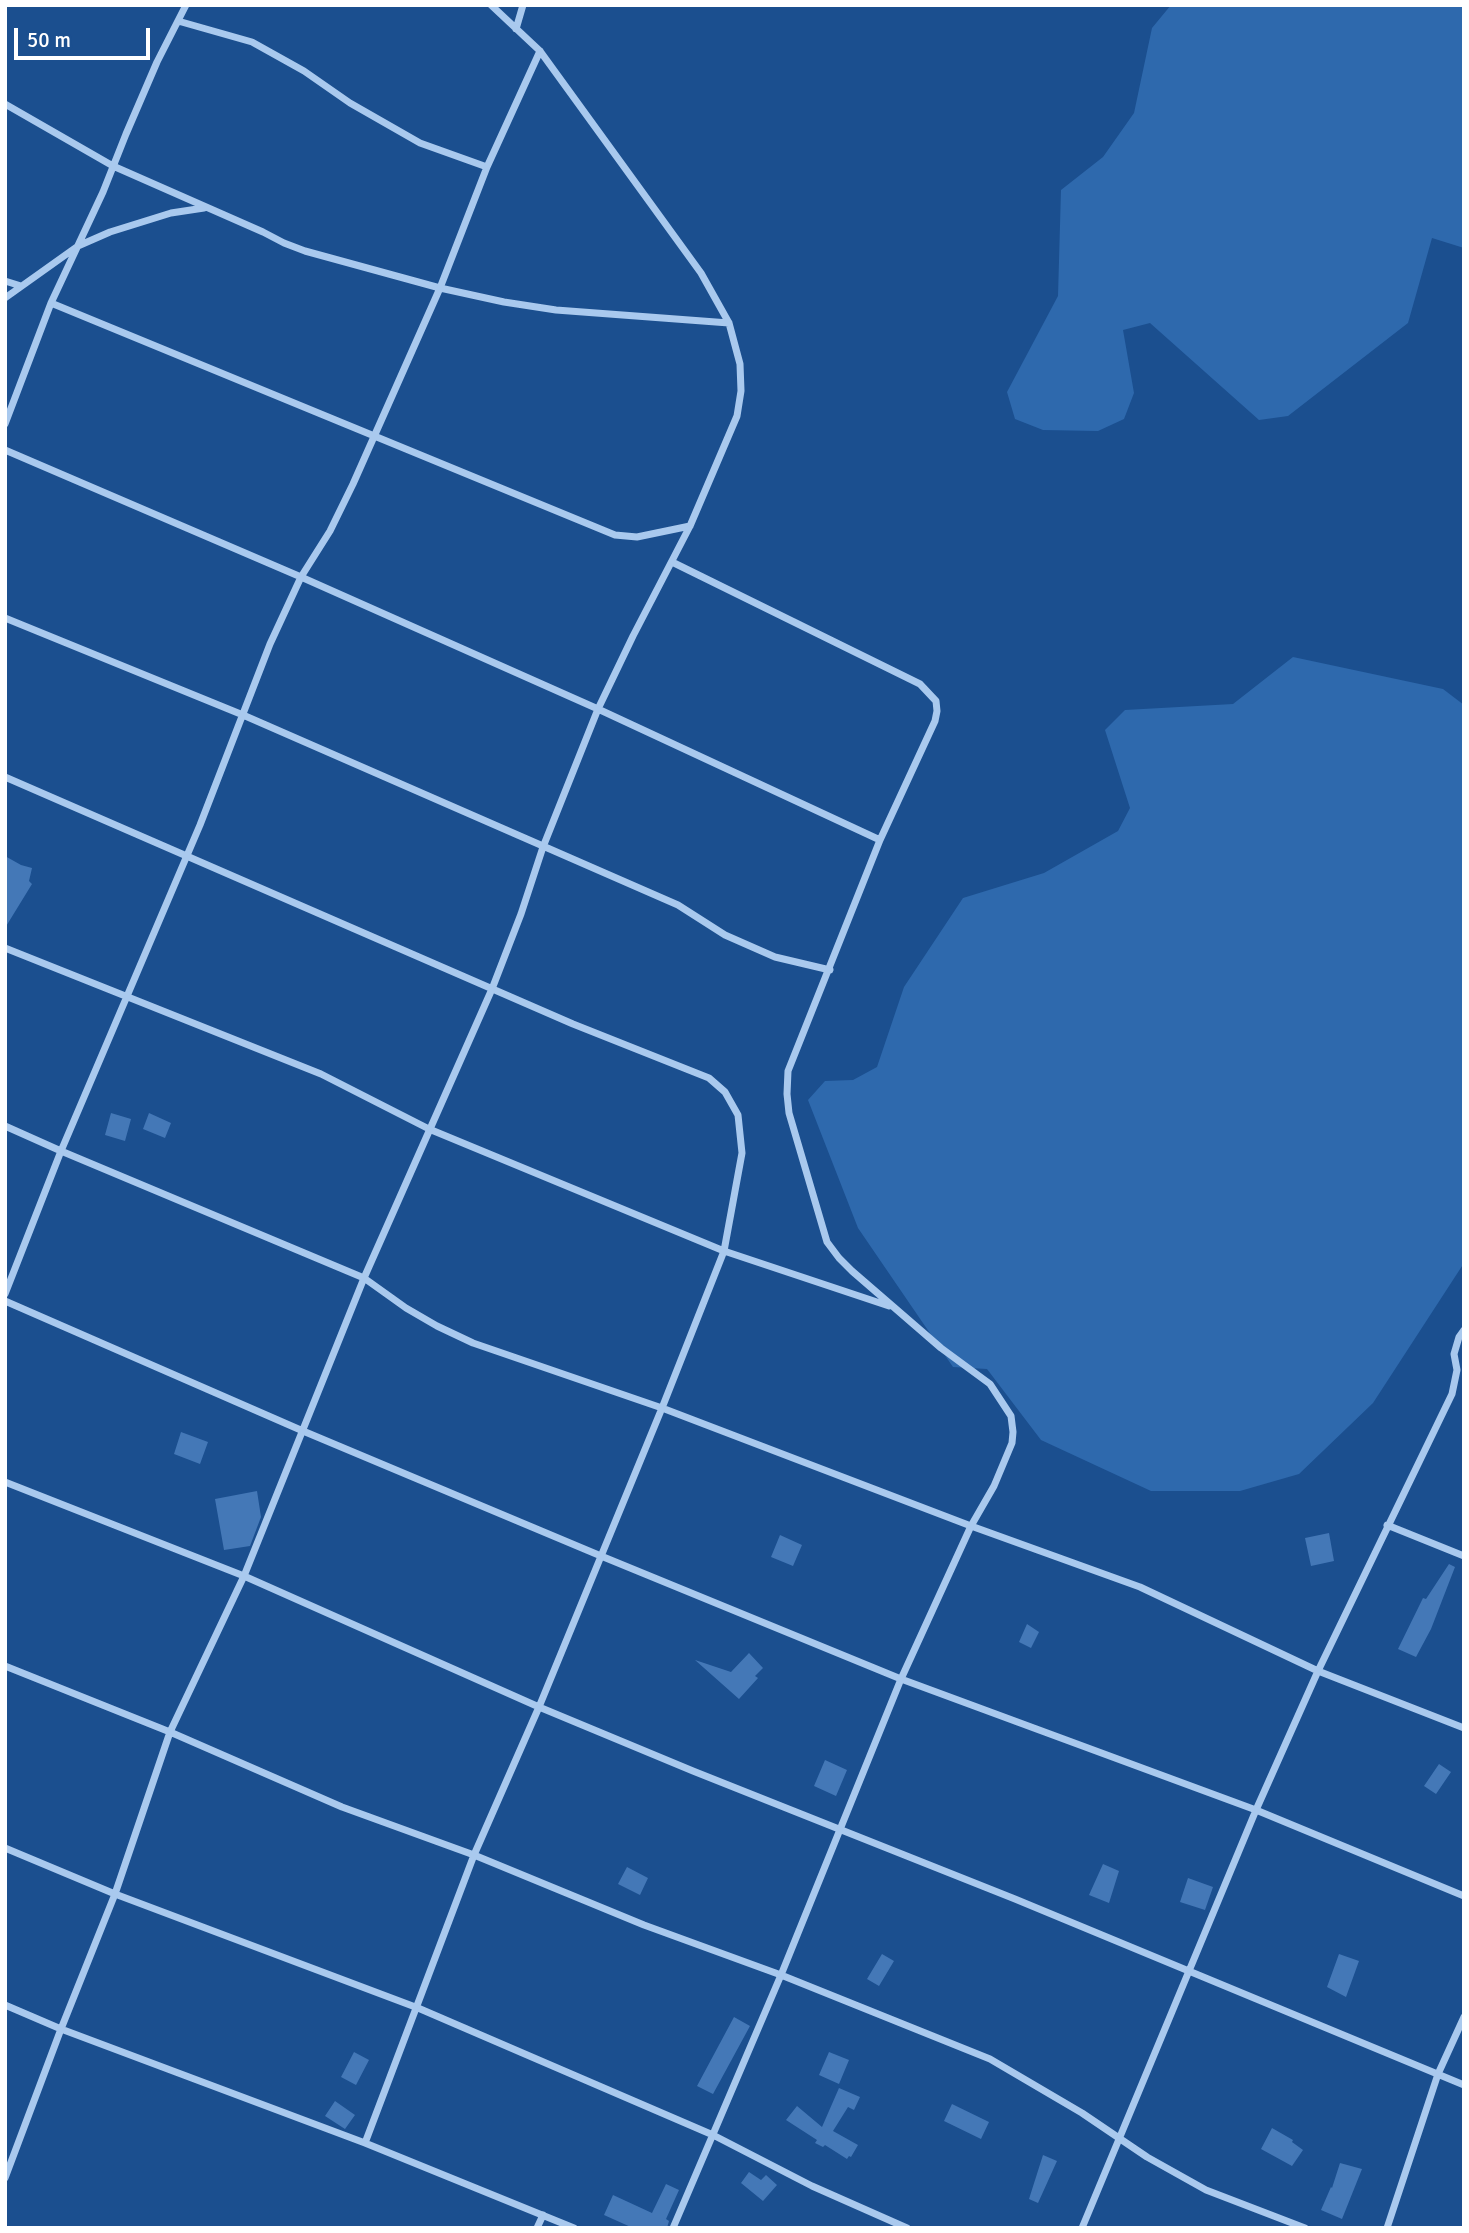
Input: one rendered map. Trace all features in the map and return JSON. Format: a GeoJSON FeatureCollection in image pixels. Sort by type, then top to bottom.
{"type":"FeatureCollection","features":[{"type":"Feature","properties":{"kind":"street"},"geometry":{"type":"LineString","coordinates":[[5,424],[51,303],[78,247],[152,74],[186,5]]}},
{"type":"Feature","properties":{"kind":"street"},"geometry":{"type":"LineString","coordinates":[[5,2178],[115,1894],[170,1732],[244,1576],[364,1278],[492,989],[543,847],[598,709],[690,526],[737,416],[741,391],[740,364],[729,323],[701,273],[540,51],[491,5]]}},
{"type":"Feature","properties":{"kind":"street"},"geometry":{"type":"LineString","coordinates":[[516,29],[523,5]]}},
{"type":"Feature","properties":{"kind":"street"},"geometry":{"type":"LineString","coordinates":[[178,21],[253,42],[420,143],[487,167]]}},
{"type":"Feature","properties":{"kind":"street"},"geometry":{"type":"LineString","coordinates":[[5,1294],[61,1151],[186,856],[270,644],[301,577],[330,531],[373,437],[440,288],[487,167],[540,51]]}},
{"type":"Feature","properties":{"kind":"street"},"geometry":{"type":"LineString","coordinates":[[5,104],[113,166],[305,251],[440,288],[504,302],[556,310],[729,323]]}},
{"type":"Feature","properties":{"kind":"street"},"geometry":{"type":"LineString","coordinates":[[5,298],[78,247],[136,222],[205,208]]}},
{"type":"Feature","properties":{"kind":"street"},"geometry":{"type":"LineString","coordinates":[[5,281],[21,286]]}},
{"type":"Feature","properties":{"kind":"street"},"geometry":{"type":"LineString","coordinates":[[51,303],[615,535],[637,537],[690,526]]}},
{"type":"Feature","properties":{"kind":"street"},"geometry":{"type":"LineString","coordinates":[[5,450],[598,709],[880,840]]}},
{"type":"Feature","properties":{"kind":"street"},"geometry":{"type":"LineString","coordinates":[[672,562],[920,684],[936,701],[934,720],[880,840],[789,1071],[789,1113],[827,1242],[839,1258],[941,1348],[990,1384],[1011,1416],[1013,1432],[1012,1443],[994,1486],[971,1526],[901,1679],[781,1975],[673,2228]]}},
{"type":"Feature","properties":{"kind":"street"},"geometry":{"type":"LineString","coordinates":[[5,618],[243,715],[678,905],[725,935],[775,957],[830,970]]}},
{"type":"Feature","properties":{"kind":"street"},"geometry":{"type":"LineString","coordinates":[[5,777],[573,1024],[709,1078],[725,1092],[738,1115],[742,1153],[724,1251],[539,1707],[474,1855],[365,2143]]}},
{"type":"Feature","properties":{"kind":"street"},"geometry":{"type":"LineString","coordinates":[[5,948],[332,1079],[429,1129],[724,1251],[896,1308]]}},
{"type":"Feature","properties":{"kind":"street"},"geometry":{"type":"LineString","coordinates":[[5,1126],[364,1278],[406,1308],[473,1343],[662,1408],[971,1526],[1140,1587],[1318,1671],[1464,1728]]}},
{"type":"Feature","properties":{"kind":"street"},"geometry":{"type":"LineString","coordinates":[[5,1301],[303,1431],[901,1679],[1256,1810],[1464,1896]]}},
{"type":"Feature","properties":{"kind":"street"},"geometry":{"type":"LineString","coordinates":[[1082,2228],[1256,1810],[1387,1525],[1459,1382],[1454,1354],[1464,1330]]}},
{"type":"Feature","properties":{"kind":"street"},"geometry":{"type":"LineString","coordinates":[[5,1482],[244,1576],[539,1707],[692,1771],[1190,1971],[1464,2085]]}},
{"type":"Feature","properties":{"kind":"street"},"geometry":{"type":"LineString","coordinates":[[1387,1525],[1464,1556]]}},
{"type":"Feature","properties":{"kind":"street"},"geometry":{"type":"LineString","coordinates":[[5,1667],[170,1732],[342,1807],[474,1855],[644,1925],[781,1975],[990,2060],[1206,2190],[1305,2228]]}},
{"type":"Feature","properties":{"kind":"street"},"geometry":{"type":"LineString","coordinates":[[5,1848],[115,1894],[418,2008],[713,2135],[812,2186],[907,2228]]}},
{"type":"Feature","properties":{"kind":"street"},"geometry":{"type":"LineString","coordinates":[[5,2004],[61,2029],[365,2143],[573,2228]]}},
{"type":"Feature","properties":{"kind":"street"},"geometry":{"type":"LineString","coordinates":[[1387,2228],[1438,2074],[1464,2017]]}},
{"type":"Feature","properties":{"kind":"street"},"geometry":{"type":"LineString","coordinates":[[5,2152],[14,2155]]}},
{"type":"Feature","properties":{"kind":"street"},"geometry":{"type":"LineString","coordinates":[[537,2228],[543,2215]]}},
{"type":"Feature","properties":{"kind":"shaded area"},"geometry":{"type":"Polygon","coordinates":[[[1171,5],[1464,5],[1464,248],[1432,238],[1408,323],[1288,416],[1259,420],[1150,323],[1123,330],[1134,393],[1124,419],[1098,431],[1043,430],[1015,419],[1007,392],[1058,296],[1061,190],[1103,157],[1134,113],[1152,28],[1171,5]]]}},
{"type":"Feature","properties":{"kind":"shaded area"},"geometry":{"type":"Polygon","coordinates":[[[1293,657],[1443,689],[1464,705],[1464,1263],[1373,1403],[1299,1474],[1240,1491],[1151,1491],[1041,1440],[987,1369],[953,1367],[858,1228],[808,1100],[825,1081],[853,1080],[877,1067],[904,987],[963,898],[1044,873],[1118,831],[1130,808],[1105,730],[1125,710],[1233,704],[1293,657]]]}},
{"type":"Feature","properties":{"kind":"building"},"geometry":{"type":"Polygon","coordinates":[[[5,856],[32,868],[29,881],[32,884],[5,928],[5,856]]]}},
{"type":"Feature","properties":{"kind":"building"},"geometry":{"type":"Polygon","coordinates":[[[111,1113],[131,1119],[125,1141],[105,1135],[111,1113]]]}},
{"type":"Feature","properties":{"kind":"building"},"geometry":{"type":"Polygon","coordinates":[[[149,1113],[171,1123],[165,1138],[143,1129],[149,1113]]]}},
{"type":"Feature","properties":{"kind":"building"},"geometry":{"type":"Polygon","coordinates":[[[181,1432],[208,1442],[200,1464],[174,1454],[181,1432]]]}},
{"type":"Feature","properties":{"kind":"building"},"geometry":{"type":"Polygon","coordinates":[[[257,1491],[261,1517],[250,1546],[224,1550],[215,1499],[257,1491]]]}},
{"type":"Feature","properties":{"kind":"building"},"geometry":{"type":"Polygon","coordinates":[[[1329,1533],[1334,1561],[1311,1566],[1305,1538],[1329,1533]]]}},
{"type":"Feature","properties":{"kind":"building"},"geometry":{"type":"Polygon","coordinates":[[[780,1535],[802,1545],[793,1566],[771,1557],[780,1535]]]}},
{"type":"Feature","properties":{"kind":"building"},"geometry":{"type":"Polygon","coordinates":[[[1449,1564],[1455,1567],[1431,1629],[1416,1657],[1398,1649],[1423,1598],[1426,1599],[1449,1564]]]}},
{"type":"Feature","properties":{"kind":"building"},"geometry":{"type":"Polygon","coordinates":[[[1027,1624],[1039,1632],[1031,1648],[1019,1642],[1027,1624]]]}},
{"type":"Feature","properties":{"kind":"building"},"geometry":{"type":"Polygon","coordinates":[[[749,1653],[763,1668],[755,1676],[758,1678],[739,1699],[695,1660],[731,1672],[749,1653]]]}},
{"type":"Feature","properties":{"kind":"building"},"geometry":{"type":"Polygon","coordinates":[[[825,1760],[847,1770],[836,1796],[814,1786],[825,1760]]]}},
{"type":"Feature","properties":{"kind":"building"},"geometry":{"type":"Polygon","coordinates":[[[1439,1764],[1451,1772],[1436,1794],[1424,1786],[1439,1764]]]}},
{"type":"Feature","properties":{"kind":"building"},"geometry":{"type":"Polygon","coordinates":[[[1103,1864],[1119,1871],[1109,1903],[1089,1895],[1103,1864]]]}},
{"type":"Feature","properties":{"kind":"building"},"geometry":{"type":"Polygon","coordinates":[[[627,1867],[648,1878],[640,1895],[618,1884],[627,1867]]]}},
{"type":"Feature","properties":{"kind":"building"},"geometry":{"type":"Polygon","coordinates":[[[1188,1878],[1213,1887],[1205,1910],[1180,1902],[1188,1878]]]}},
{"type":"Feature","properties":{"kind":"building"},"geometry":{"type":"Polygon","coordinates":[[[882,1954],[894,1961],[879,1986],[867,1979],[882,1954]]]}},
{"type":"Feature","properties":{"kind":"building"},"geometry":{"type":"Polygon","coordinates":[[[1339,1954],[1359,1961],[1346,1997],[1327,1987],[1339,1954]]]}},
{"type":"Feature","properties":{"kind":"building"},"geometry":{"type":"Polygon","coordinates":[[[734,2017],[750,2026],[713,2094],[697,2086],[734,2017]]]}},
{"type":"Feature","properties":{"kind":"building"},"geometry":{"type":"Polygon","coordinates":[[[354,2052],[369,2060],[356,2085],[341,2077],[354,2052]]]}},
{"type":"Feature","properties":{"kind":"building"},"geometry":{"type":"Polygon","coordinates":[[[829,2052],[849,2060],[839,2084],[819,2075],[829,2052]]]}},
{"type":"Feature","properties":{"kind":"building"},"geometry":{"type":"Polygon","coordinates":[[[839,2088],[860,2097],[854,2110],[848,2107],[833,2131],[858,2145],[847,2159],[825,2145],[823,2147],[815,2143],[817,2140],[786,2120],[797,2106],[822,2127],[839,2088]]]}},
{"type":"Feature","properties":{"kind":"building"},"geometry":{"type":"Polygon","coordinates":[[[335,2101],[355,2115],[345,2129],[325,2116],[335,2101]]]}},
{"type":"Feature","properties":{"kind":"building"},"geometry":{"type":"Polygon","coordinates":[[[952,2104],[989,2122],[981,2139],[944,2121],[952,2104]]]}},
{"type":"Feature","properties":{"kind":"building"},"geometry":{"type":"Polygon","coordinates":[[[1272,2128],[1293,2140],[1292,2142],[1303,2150],[1292,2166],[1261,2149],[1272,2128]]]}},
{"type":"Feature","properties":{"kind":"building"},"geometry":{"type":"Polygon","coordinates":[[[1043,2155],[1057,2161],[1038,2203],[1029,2199],[1043,2155]]]}},
{"type":"Feature","properties":{"kind":"building"},"geometry":{"type":"Polygon","coordinates":[[[1340,2163],[1362,2169],[1342,2219],[1321,2210],[1340,2163]]]}},
{"type":"Feature","properties":{"kind":"building"},"geometry":{"type":"Polygon","coordinates":[[[749,2172],[761,2180],[766,2175],[777,2185],[763,2201],[741,2183],[749,2172]]]}},
{"type":"Feature","properties":{"kind":"building"},"geometry":{"type":"Polygon","coordinates":[[[666,2184],[679,2190],[666,2219],[669,2221],[667,2228],[633,2228],[604,2215],[613,2195],[652,2213],[666,2184]]]}}]}
